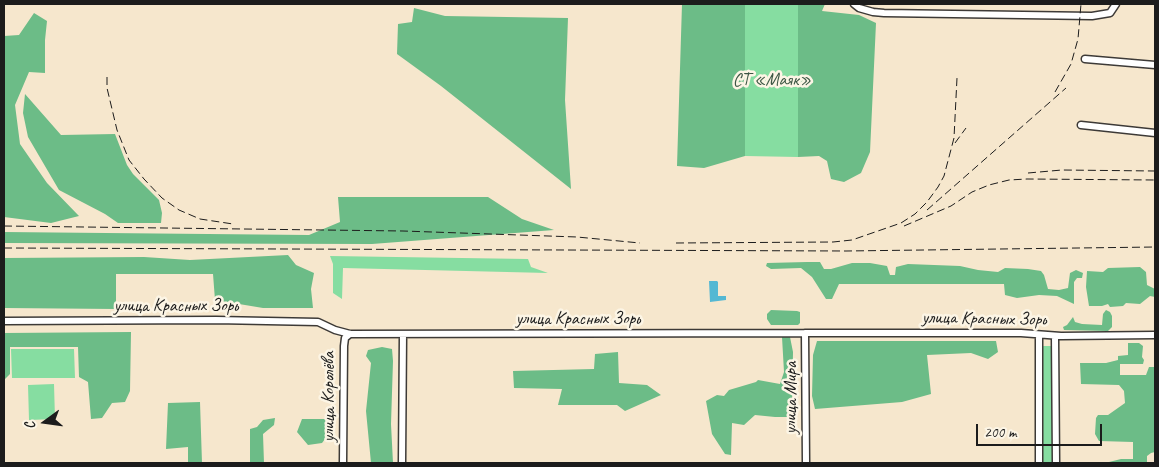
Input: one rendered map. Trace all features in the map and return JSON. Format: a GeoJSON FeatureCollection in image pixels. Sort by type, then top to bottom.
{"type":"FeatureCollection","features":[{"type":"Feature","properties":{"kind":"street"},"geometry":{"type":"LineString","coordinates":[[854,4],[859,8],[884,13],[1092,16],[1110,13],[1116,4]]}},
{"type":"Feature","properties":{"kind":"street"},"geometry":{"type":"LineString","coordinates":[[1084,58],[1155,65]]}},
{"type":"Feature","properties":{"kind":"street"},"geometry":{"type":"LineString","coordinates":[[1081,125],[1155,134]]}},
{"type":"Feature","properties":{"kind":"street","name":"улица Красных Зорь"},"geometry":{"type":"LineString","coordinates":[[4,321],[216,320],[318,322],[335,330],[350,334],[805,333],[1055,336],[1155,335]]}},
{"type":"Feature","properties":{"kind":"street","name":"улица Мира"},"geometry":{"type":"LineString","coordinates":[[805,333],[806,463]]}},
{"type":"Feature","properties":{"kind":"street","name":"улица Королёва"},"geometry":{"type":"LineString","coordinates":[[343,463],[344,346],[345,338],[350,334]]}},
{"type":"Feature","properties":{"kind":"street"},"geometry":{"type":"LineString","coordinates":[[402,463],[403,334]]}},
{"type":"Feature","properties":{"kind":"street"},"geometry":{"type":"LineString","coordinates":[[1039,335],[1039,463]]}},
{"type":"Feature","properties":{"kind":"street"},"geometry":{"type":"LineString","coordinates":[[1055,336],[1056,463]]}},
{"type":"Feature","properties":{"kind":"green space"},"geometry":{"type":"Polygon","coordinates":[[[682,4],[745,4],[745,156],[704,168],[677,166],[682,4]]]}},
{"type":"Feature","properties":{"kind":"green space","name":"СТ «Маяк»"},"geometry":{"type":"Polygon","coordinates":[[[745,4],[798,4],[798,157],[745,156],[745,4]]]}},
{"type":"Feature","properties":{"kind":"green space"},"geometry":{"type":"Polygon","coordinates":[[[798,4],[825,4],[822,11],[859,15],[876,23],[870,152],[861,173],[844,182],[831,179],[827,161],[819,156],[798,157],[798,4]]]}},
{"type":"Feature","properties":{"kind":"green space"},"geometry":{"type":"Polygon","coordinates":[[[414,8],[445,16],[568,18],[565,100],[571,189],[441,86],[397,54],[398,24],[412,22],[414,8]]]}},
{"type":"Feature","properties":{"kind":"green space"},"geometry":{"type":"Polygon","coordinates":[[[34,13],[47,21],[45,73],[29,72],[15,105],[20,144],[47,183],[79,216],[51,223],[4,217],[4,36],[19,35],[34,13]]]}},
{"type":"Feature","properties":{"kind":"green space"},"geometry":{"type":"Polygon","coordinates":[[[25,94],[61,135],[115,134],[127,165],[133,174],[159,200],[162,213],[161,223],[118,223],[105,214],[59,190],[28,137],[23,113],[25,94]]]}},
{"type":"Feature","properties":{"kind":"green space"},"geometry":{"type":"Polygon","coordinates":[[[338,197],[488,197],[522,219],[554,230],[372,244],[4,243],[4,232],[309,235],[340,222],[338,197]]]}},
{"type":"Feature","properties":{"kind":"green space"},"geometry":{"type":"Polygon","coordinates":[[[288,255],[296,265],[314,273],[311,289],[313,308],[263,308],[215,300],[213,274],[116,274],[116,309],[4,308],[4,258],[144,257],[190,260],[288,255]]]}},
{"type":"Feature","properties":{"kind":"green space"},"geometry":{"type":"Polygon","coordinates":[[[330,256],[528,259],[531,267],[548,273],[343,268],[342,299],[333,293],[333,264],[330,256]]]}},
{"type":"Feature","properties":{"kind":"green space"},"geometry":{"type":"Polygon","coordinates":[[[820,262],[824,269],[852,263],[870,263],[887,266],[890,275],[895,275],[896,267],[908,264],[960,266],[998,272],[1005,268],[1028,269],[1041,271],[1048,289],[1059,290],[1068,288],[1070,273],[1076,270],[1083,273],[1082,278],[1077,278],[1074,282],[1074,304],[1057,296],[1039,295],[1017,298],[1005,295],[1004,284],[839,284],[832,299],[826,299],[812,277],[801,268],[771,269],[766,266],[767,263],[820,262]]]}},
{"type":"Feature","properties":{"kind":"green space"},"geometry":{"type":"Polygon","coordinates":[[[1140,267],[1146,272],[1147,285],[1155,289],[1155,297],[1150,296],[1140,304],[1126,303],[1123,306],[1110,307],[1108,304],[1089,306],[1086,287],[1087,271],[1103,272],[1108,268],[1140,267]]]}},
{"type":"Feature","properties":{"kind":"green space"},"geometry":{"type":"Polygon","coordinates":[[[771,310],[800,312],[800,323],[798,325],[771,325],[767,319],[767,314],[771,310]]]}},
{"type":"Feature","properties":{"kind":"green space"},"geometry":{"type":"Polygon","coordinates":[[[1106,310],[1112,316],[1112,327],[1108,331],[1064,330],[1063,327],[1073,317],[1075,322],[1082,324],[1102,325],[1103,314],[1106,310]]]}},
{"type":"Feature","properties":{"kind":"green space"},"geometry":{"type":"Polygon","coordinates":[[[131,332],[130,391],[125,402],[112,403],[102,418],[91,419],[88,382],[79,377],[78,347],[10,347],[10,374],[4,380],[4,333],[131,332]]]}},
{"type":"Feature","properties":{"kind":"green space"},"geometry":{"type":"Polygon","coordinates":[[[782,337],[790,337],[793,352],[792,411],[788,417],[755,415],[744,425],[732,423],[731,455],[725,454],[712,434],[706,401],[717,395],[724,396],[729,390],[758,380],[780,384],[784,372],[782,337]]]}},
{"type":"Feature","properties":{"kind":"green space"},"geometry":{"type":"Polygon","coordinates":[[[817,341],[996,341],[998,352],[988,359],[971,353],[927,355],[931,394],[902,402],[815,409],[812,396],[813,355],[817,341]]]}},
{"type":"Feature","properties":{"kind":"green space"},"geometry":{"type":"Polygon","coordinates":[[[1128,343],[1139,343],[1143,346],[1143,364],[1120,364],[1120,375],[1146,375],[1149,367],[1155,367],[1155,452],[1147,456],[1147,463],[1105,463],[1121,459],[1133,459],[1133,442],[1099,441],[1095,434],[1096,418],[1098,415],[1108,415],[1125,403],[1124,391],[1119,385],[1081,384],[1080,363],[1106,363],[1118,360],[1118,356],[1128,355],[1128,343]]]}},
{"type":"Feature","properties":{"kind":"green space"},"geometry":{"type":"Polygon","coordinates":[[[1042,346],[1052,346],[1052,463],[1042,463],[1042,346]]]}},
{"type":"Feature","properties":{"kind":"green space"},"geometry":{"type":"Polygon","coordinates":[[[382,347],[392,349],[391,424],[393,463],[371,463],[366,411],[371,363],[366,356],[368,350],[382,347]]]}},
{"type":"Feature","properties":{"kind":"green space"},"geometry":{"type":"Polygon","coordinates":[[[11,349],[74,349],[75,378],[12,378],[11,349]]]}},
{"type":"Feature","properties":{"kind":"green space"},"geometry":{"type":"Polygon","coordinates":[[[618,352],[619,383],[647,385],[661,395],[625,411],[617,405],[558,405],[562,389],[514,388],[513,371],[594,369],[595,354],[618,352]]]}},
{"type":"Feature","properties":{"kind":"green space"},"geometry":{"type":"Polygon","coordinates":[[[54,384],[55,419],[29,420],[28,385],[54,384]]]}},
{"type":"Feature","properties":{"kind":"green space"},"geometry":{"type":"Polygon","coordinates":[[[200,402],[202,463],[188,463],[188,447],[166,449],[168,403],[200,402]]]}},
{"type":"Feature","properties":{"kind":"green space"},"geometry":{"type":"Polygon","coordinates":[[[275,418],[274,425],[263,434],[264,463],[250,463],[250,429],[257,427],[263,420],[275,418]]]}},
{"type":"Feature","properties":{"kind":"green space"},"geometry":{"type":"Polygon","coordinates":[[[302,419],[327,419],[328,435],[322,443],[308,445],[297,432],[302,419]]]}},
{"type":"Feature","properties":{"kind":"water"},"geometry":{"type":"Polygon","coordinates":[[[709,281],[718,282],[718,296],[726,296],[726,300],[710,302],[709,281]]]}},
{"type":"Feature","properties":{"kind":"railway"},"geometry":{"type":"LineString","coordinates":[[1055,92],[1071,64],[1078,39],[1081,4]]}},
{"type":"Feature","properties":{"kind":"railway"},"geometry":{"type":"LineString","coordinates":[[107,77],[107,88],[117,130],[129,160],[144,179],[162,198],[179,210],[200,219],[233,224]]}},
{"type":"Feature","properties":{"kind":"railway"},"geometry":{"type":"LineString","coordinates":[[676,243],[833,242],[852,240],[901,223],[915,214],[927,202],[944,176],[954,138],[957,78]]}},
{"type":"Feature","properties":{"kind":"railway"},"geometry":{"type":"LineString","coordinates":[[927,210],[1066,88]]}},
{"type":"Feature","properties":{"kind":"railway"},"geometry":{"type":"LineString","coordinates":[[955,143],[966,128]]}},
{"type":"Feature","properties":{"kind":"railway"},"geometry":{"type":"LineString","coordinates":[[1028,173],[1062,170],[1155,171]]}},
{"type":"Feature","properties":{"kind":"railway"},"geometry":{"type":"LineString","coordinates":[[904,226],[951,206],[972,192],[1009,180],[1155,180]]}},
{"type":"Feature","properties":{"kind":"railway"},"geometry":{"type":"LineString","coordinates":[[4,226],[403,231],[577,237],[640,243]]}},
{"type":"Feature","properties":{"kind":"railway"},"geometry":{"type":"LineString","coordinates":[[4,248],[846,251],[1155,247]]}}]}
